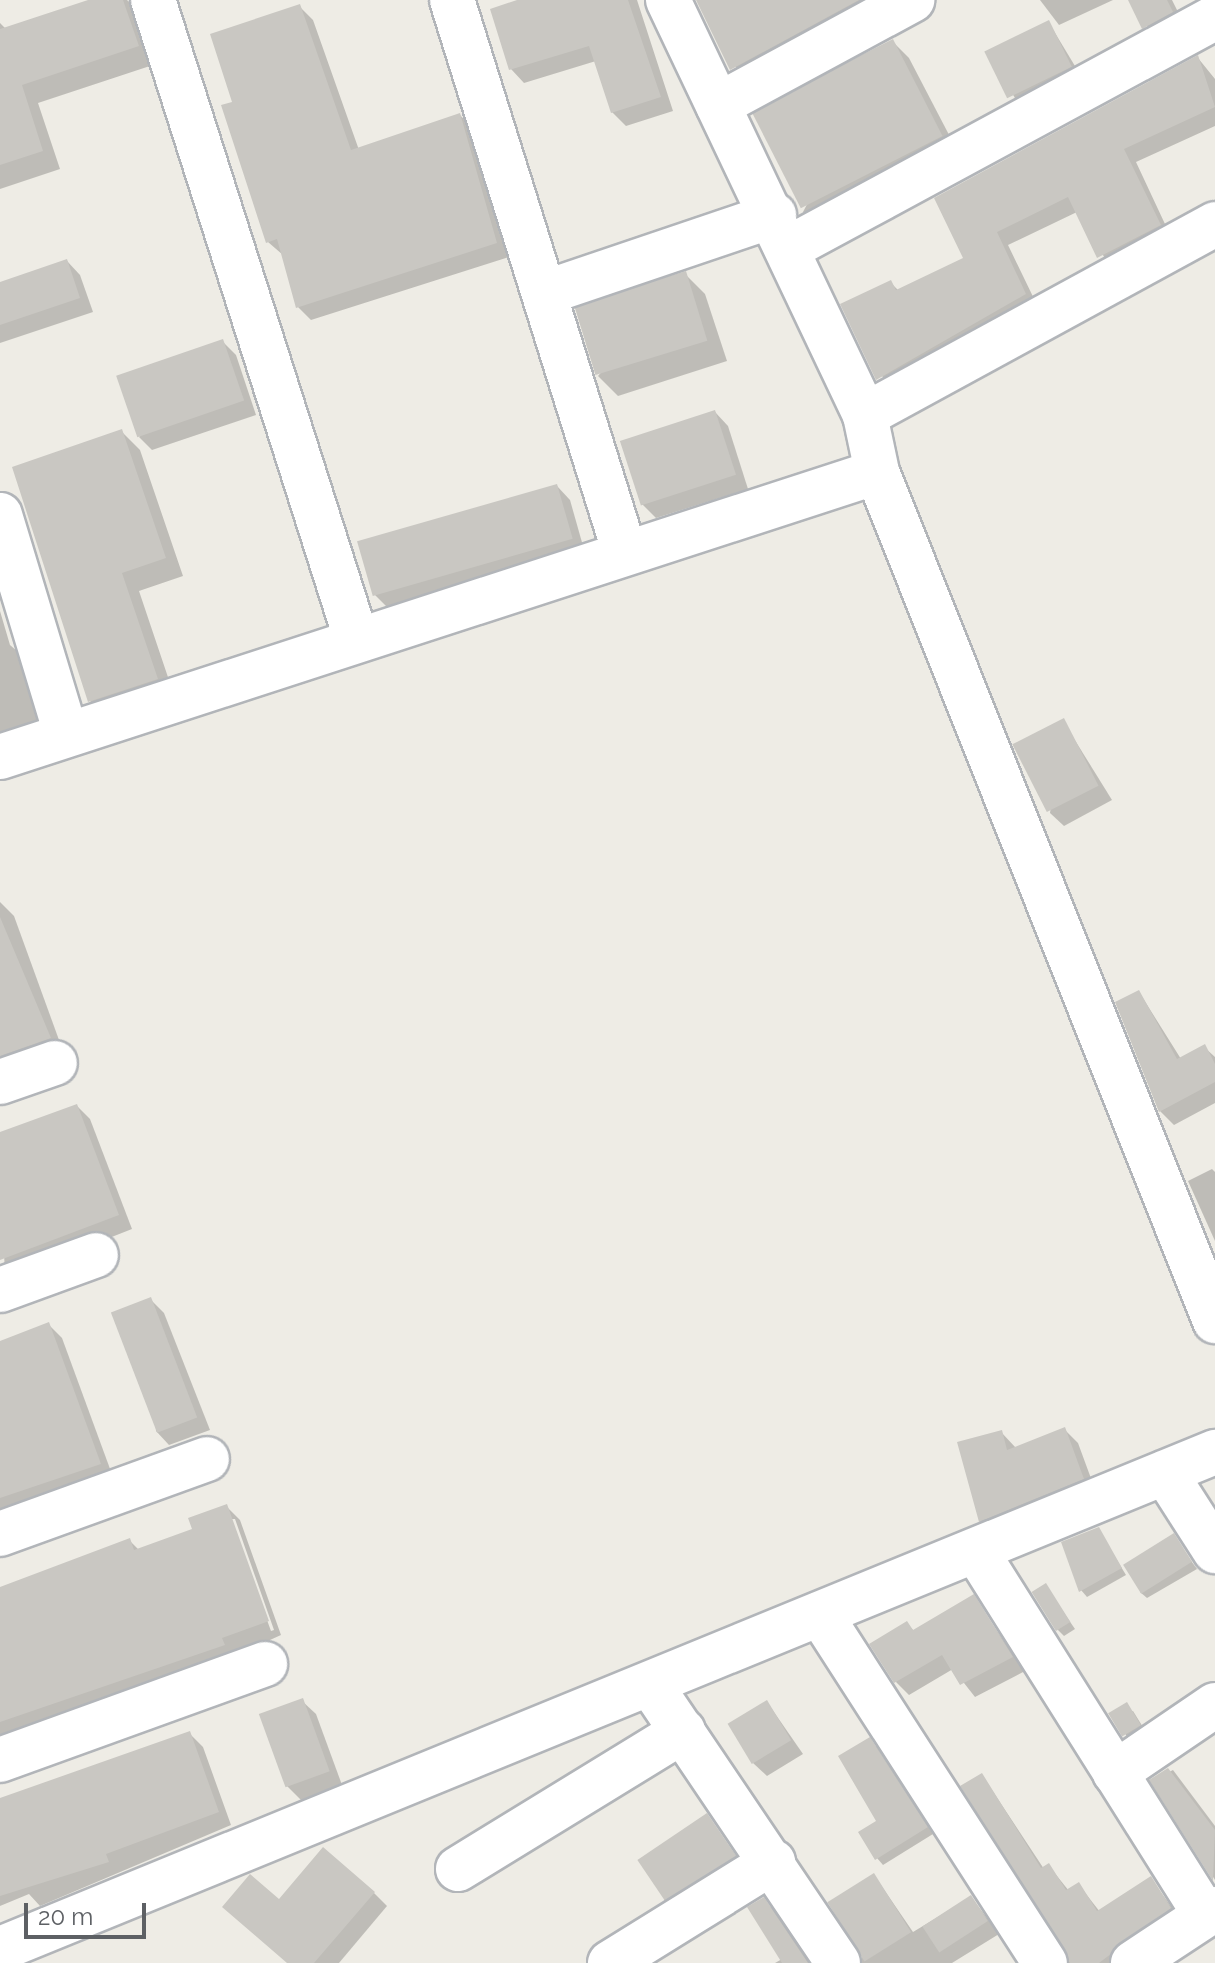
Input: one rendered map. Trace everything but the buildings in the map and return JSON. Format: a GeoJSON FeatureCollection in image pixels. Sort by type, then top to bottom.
{"type":"FeatureCollection","features":[{"type":"Feature","properties":{"kind":"street"},"geometry":{"type":"LineString","coordinates":[[153,0],[356,638]]}},
{"type":"Feature","properties":{"kind":"street"},"geometry":{"type":"LineString","coordinates":[[452,0],[624,550]]}},
{"type":"Feature","properties":{"kind":"street"},"geometry":{"type":"LineString","coordinates":[[668,0],[865,415],[877,472],[1215,1321]]}},
{"type":"Feature","properties":{"kind":"street"},"geometry":{"type":"LineString","coordinates":[[718,105],[912,0]]}},
{"type":"Feature","properties":{"kind":"street"},"geometry":{"type":"LineString","coordinates":[[544,293],[780,232],[1215,18]]}},
{"type":"Feature","properties":{"kind":"street"},"geometry":{"type":"LineString","coordinates":[[865,415],[1215,224]]}},
{"type":"Feature","properties":{"kind":"street"},"geometry":{"type":"LineString","coordinates":[[0,757],[624,550],[877,472]]}},
{"type":"Feature","properties":{"kind":"street"},"geometry":{"type":"LineString","coordinates":[[0,515],[66,733]]}},
{"type":"Feature","properties":{"kind":"street"},"geometry":{"type":"LineString","coordinates":[[0,1082],[55,1063]]}},
{"type":"Feature","properties":{"kind":"street"},"geometry":{"type":"LineString","coordinates":[[0,1290],[96,1255]]}},
{"type":"Feature","properties":{"kind":"street"},"geometry":{"type":"LineString","coordinates":[[0,1949],[1215,1452]]}},
{"type":"Feature","properties":{"kind":"street"},"geometry":{"type":"LineString","coordinates":[[0,1534],[207,1459]]}},
{"type":"Feature","properties":{"kind":"street"},"geometry":{"type":"LineString","coordinates":[[1165,1473],[1215,1551]]}},
{"type":"Feature","properties":{"kind":"street"},"geometry":{"type":"LineString","coordinates":[[976,1551],[1115,1773],[1210,1912],[1133,1963]]}},
{"type":"Feature","properties":{"kind":"street"},"geometry":{"type":"LineString","coordinates":[[820,1614],[1045,1963]]}},
{"type":"Feature","properties":{"kind":"street"},"geometry":{"type":"LineString","coordinates":[[0,1760],[265,1664]]}},
{"type":"Feature","properties":{"kind":"street"},"geometry":{"type":"LineString","coordinates":[[650,1684],[773,1862],[838,1963]]}},
{"type":"Feature","properties":{"kind":"street"},"geometry":{"type":"LineString","coordinates":[[1115,1773],[1215,1705]]}},
{"type":"Feature","properties":{"kind":"street"},"geometry":{"type":"LineString","coordinates":[[458,1869],[683,1731]]}},
{"type":"Feature","properties":{"kind":"street"},"geometry":{"type":"LineString","coordinates":[[610,1963],[773,1862]]}}]}
